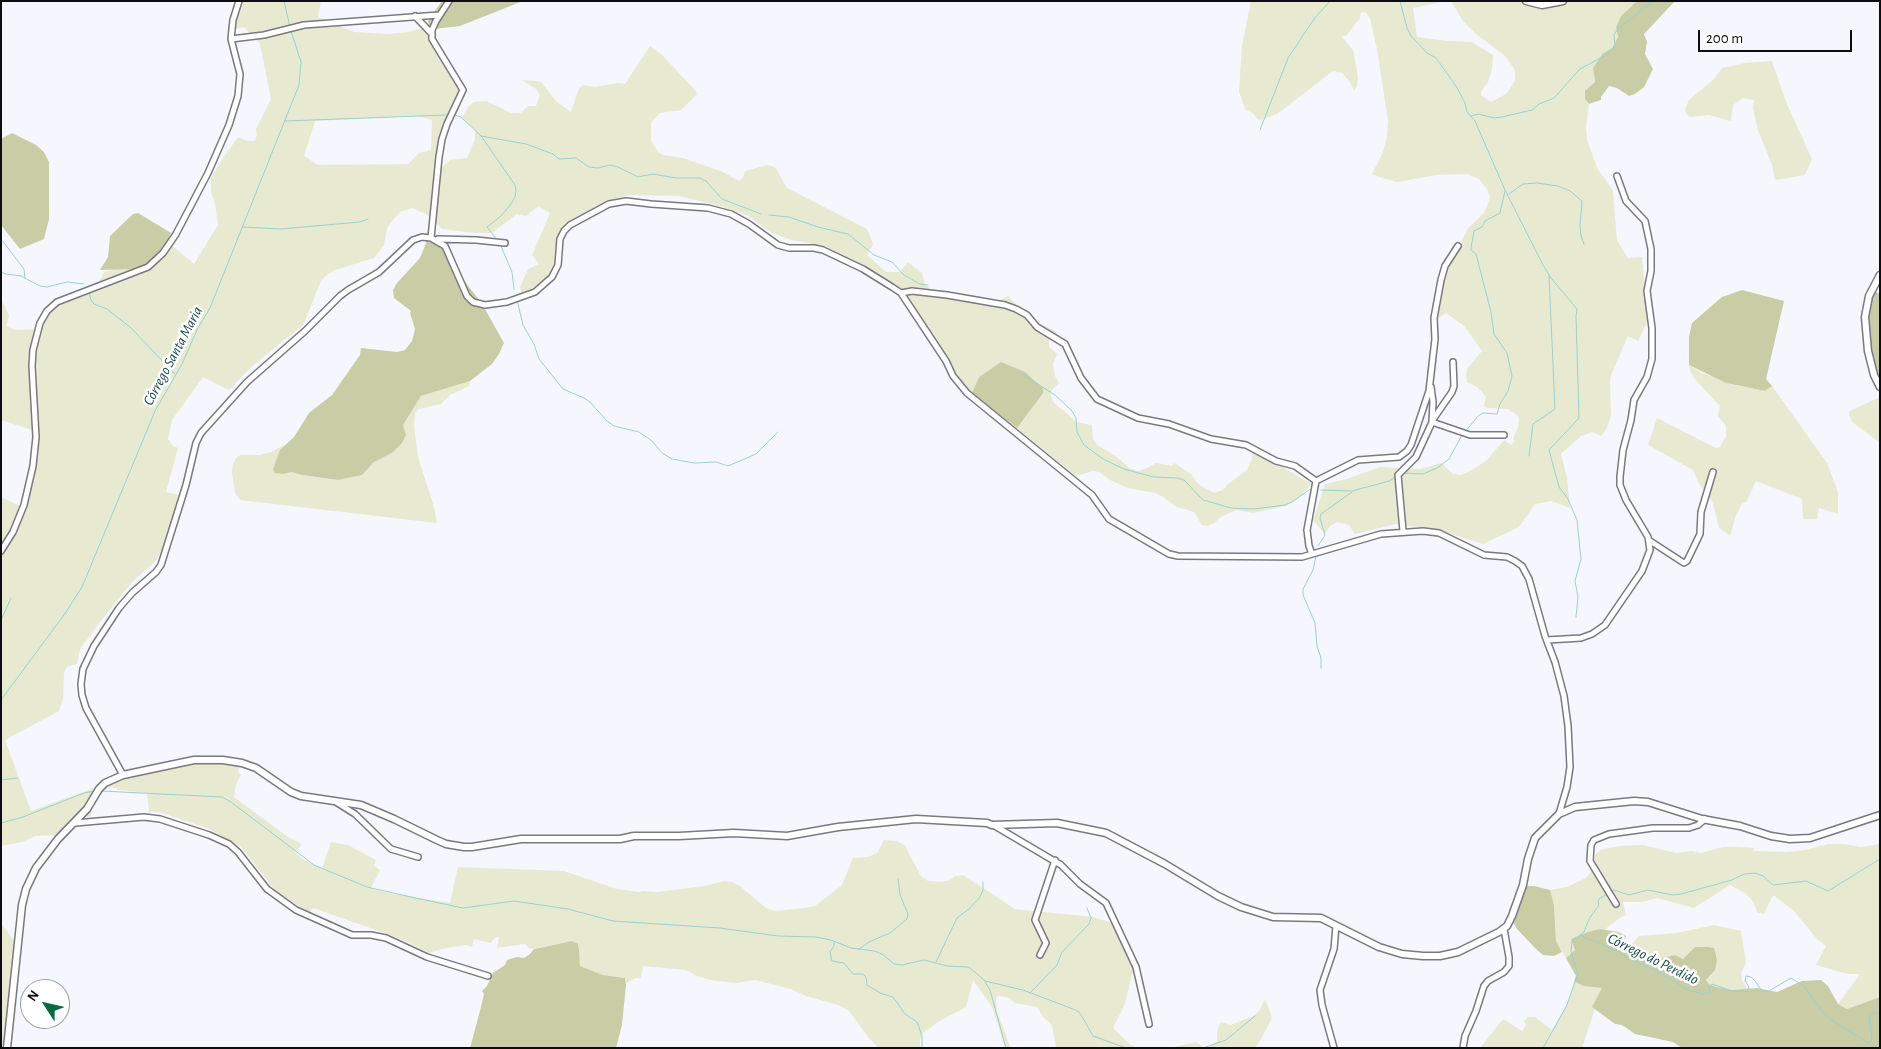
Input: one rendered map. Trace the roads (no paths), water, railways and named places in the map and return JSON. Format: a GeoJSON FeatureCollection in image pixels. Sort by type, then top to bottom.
{"type":"FeatureCollection","features":[{"type":"Feature","properties":{"kind":"street"},"geometry":{"type":"LineString","coordinates":[[1,550],[18,521],[24,505],[33,466],[36,436],[32,366],[33,350],[40,323],[57,302],[148,267],[163,253],[176,234],[204,180],[234,110],[238,96],[240,74],[231,39],[238,1]]}},
{"type":"Feature","properties":{"kind":"street"},"geometry":{"type":"LineString","coordinates":[[432,238],[442,139],[463,90],[434,43],[432,34],[439,15],[449,1]]}},
{"type":"Feature","properties":{"kind":"street"},"geometry":{"type":"LineString","coordinates":[[1526,1],[1542,5],[1563,1]]}},
{"type":"Feature","properties":{"kind":"street"},"geometry":{"type":"LineString","coordinates":[[231,39],[264,34],[291,27],[439,15]]}},
{"type":"Feature","properties":{"kind":"street"},"geometry":{"type":"LineString","coordinates":[[415,16],[432,34]]}},
{"type":"Feature","properties":{"kind":"street"},"geometry":{"type":"LineString","coordinates":[[1617,176],[1626,201],[1645,221],[1651,249],[1651,271],[1647,291],[1653,335],[1652,359],[1647,377],[1634,400],[1623,450],[1620,477],[1626,500],[1650,542],[1684,563],[1687,561],[1698,540],[1701,512],[1713,472]]}},
{"type":"Feature","properties":{"kind":"street"},"geometry":{"type":"LineString","coordinates":[[432,238],[447,249],[466,296],[476,304],[492,304],[527,296],[546,283],[557,268],[560,239],[564,231],[577,220],[609,204],[626,201],[708,208],[735,215],[783,246],[814,248],[828,252],[863,269],[901,292],[946,361],[953,376],[967,393],[1092,495],[1110,519],[1156,548],[1174,556],[1294,558],[1373,536],[1423,531],[1439,533],[1478,553],[1507,557],[1518,563],[1529,579],[1562,685],[1570,746],[1569,777],[1559,814]]}},
{"type":"Feature","properties":{"kind":"street"},"geometry":{"type":"LineString","coordinates":[[123,775],[86,708],[81,684],[83,669],[94,646],[119,608],[161,565],[199,435],[247,382],[305,331],[344,293],[379,272],[413,240],[422,237],[444,241],[476,240],[505,243]]}},
{"type":"Feature","properties":{"kind":"street"},"geometry":{"type":"LineString","coordinates":[[1316,481],[1358,460],[1395,458],[1407,451],[1414,440],[1430,384],[1435,339],[1434,318],[1441,280],[1449,257],[1458,246]]}},
{"type":"Feature","properties":{"kind":"street"},"geometry":{"type":"LineString","coordinates":[[1880,275],[1867,302],[1865,324],[1868,351],[1874,375],[1880,387]]}},
{"type":"Feature","properties":{"kind":"street"},"geometry":{"type":"LineString","coordinates":[[901,292],[912,291],[947,295],[1005,305],[1016,309],[1027,315],[1041,330],[1065,344],[1081,378],[1098,398],[1138,418],[1165,423],[1211,440],[1246,445],[1276,461],[1295,466],[1316,481]]}},
{"type":"Feature","properties":{"kind":"street"},"geometry":{"type":"LineString","coordinates":[[1403,532],[1398,476],[1416,457],[1432,422],[1452,392],[1454,386],[1453,362]]}},
{"type":"Feature","properties":{"kind":"street"},"geometry":{"type":"LineString","coordinates":[[1430,384],[1433,402],[1432,422]]}},
{"type":"Feature","properties":{"kind":"street"},"geometry":{"type":"LineString","coordinates":[[1432,422],[1470,435],[1504,435]]}},
{"type":"Feature","properties":{"kind":"street"},"geometry":{"type":"LineString","coordinates":[[1312,554],[1307,530],[1316,481]]}},
{"type":"Feature","properties":{"kind":"street"},"geometry":{"type":"LineString","coordinates":[[1547,640],[1582,638],[1605,625],[1644,568],[1649,554],[1650,542]]}},
{"type":"Feature","properties":{"kind":"street"},"geometry":{"type":"LineString","coordinates":[[7,1048],[20,921],[26,889],[36,868],[46,853],[91,804],[99,788],[108,780],[194,760],[223,760],[242,763],[256,768],[296,794],[361,805],[394,818],[446,844],[464,847],[521,839],[620,839],[634,836],[734,833],[787,836],[838,827],[909,820],[986,823],[1055,860],[1068,870],[1080,884],[1107,904],[1136,967],[1149,1024]]}},
{"type":"Feature","properties":{"kind":"street"},"geometry":{"type":"LineString","coordinates":[[333,800],[355,814],[391,848],[418,857]]}},
{"type":"Feature","properties":{"kind":"street"},"geometry":{"type":"LineString","coordinates":[[992,825],[1052,823],[1102,831],[1241,907],[1273,917],[1322,918],[1372,945],[1395,952],[1435,956],[1458,952],[1504,929],[1512,916],[1523,884],[1533,842],[1538,833],[1559,814],[1581,806],[1642,801],[1706,820],[1740,826],[1790,840],[1810,838],[1880,815]]}},
{"type":"Feature","properties":{"kind":"street"},"geometry":{"type":"LineString","coordinates":[[75,823],[144,817],[160,819],[209,835],[229,844],[238,852],[267,889],[296,910],[349,934],[386,938],[427,957],[488,976]]}},
{"type":"Feature","properties":{"kind":"street"},"geometry":{"type":"LineString","coordinates":[[1616,904],[1590,861],[1591,845],[1594,840],[1609,834],[1657,828],[1689,828],[1706,820]]}},
{"type":"Feature","properties":{"kind":"street"},"geometry":{"type":"LineString","coordinates":[[1040,955],[1046,943],[1035,920],[1055,860]]}},
{"type":"Feature","properties":{"kind":"street"},"geometry":{"type":"LineString","coordinates":[[1334,1048],[1322,1005],[1320,990],[1334,950],[1336,926]]}},
{"type":"Feature","properties":{"kind":"street"},"geometry":{"type":"LineString","coordinates":[[1463,1048],[1465,1036],[1484,986],[1488,981],[1504,972],[1509,966],[1510,957],[1504,929]]}},
{"type":"Feature","properties":{"kind":"waterway","name":"Córrego Santa Maria"},"geometry":{"type":"LineString","coordinates":[[284,1],[290,27]]}},
{"type":"Feature","properties":{"kind":"waterway"},"geometry":{"type":"LineString","coordinates":[[1260,130],[1288,58],[1314,19],[1330,1]]}},
{"type":"Feature","properties":{"kind":"waterway"},"geometry":{"type":"LineString","coordinates":[[1400,1],[1411,36],[1427,53],[1436,58],[1456,86],[1465,103],[1467,112],[1475,121],[1505,190],[1543,265],[1551,278],[1577,309],[1579,418],[1549,450],[1559,487],[1568,499],[1577,520],[1581,559],[1575,581],[1578,597],[1576,617]]}},
{"type":"Feature","properties":{"kind":"waterway","name":"Córrego Santa Maria"},"geometry":{"type":"LineString","coordinates":[[1471,116],[1479,114],[1494,118],[1502,117],[1532,110],[1539,104],[1554,98],[1580,69],[1606,55],[1615,46],[1614,34],[1619,28],[1653,1]]}},
{"type":"Feature","properties":{"kind":"waterway","name":"Córrego Santa Maria"},"geometry":{"type":"LineString","coordinates":[[1,700],[64,615],[82,587],[155,411],[182,364],[198,328],[210,308],[299,85],[301,62],[291,31]]}},
{"type":"Feature","properties":{"kind":"waterway"},"geometry":{"type":"LineString","coordinates":[[285,121],[447,115]]}},
{"type":"Feature","properties":{"kind":"waterway"},"geometry":{"type":"LineString","coordinates":[[455,115],[461,117],[481,136],[515,185],[515,197],[511,204],[501,216],[487,227],[498,241]]}},
{"type":"Feature","properties":{"kind":"waterway"},"geometry":{"type":"LineString","coordinates":[[481,136],[526,144],[553,154],[559,159],[576,158],[589,167],[598,168],[610,165],[618,167],[638,177],[653,174],[676,178],[699,178],[706,181],[722,199],[761,214]]}},
{"type":"Feature","properties":{"kind":"waterway"},"geometry":{"type":"LineString","coordinates":[[1509,194],[1523,184],[1537,183],[1558,186],[1570,191],[1582,201],[1580,226],[1584,244]]}},
{"type":"Feature","properties":{"kind":"waterway"},"geometry":{"type":"LineString","coordinates":[[1465,432],[1478,416],[1483,413],[1497,414],[1500,404],[1508,391],[1512,376],[1507,353],[1494,334],[1491,312],[1476,254],[1471,250],[1474,231],[1482,227],[1485,221],[1500,213],[1505,191]]}},
{"type":"Feature","properties":{"kind":"waterway"},"geometry":{"type":"LineString","coordinates":[[769,215],[789,217],[818,227],[848,234],[874,255],[892,262],[904,275],[920,284],[928,285]]}},
{"type":"Feature","properties":{"kind":"waterway"},"geometry":{"type":"LineString","coordinates":[[243,227],[281,229],[360,222],[368,219]]}},
{"type":"Feature","properties":{"kind":"waterway"},"geometry":{"type":"LineString","coordinates":[[1,239],[24,269],[25,278]]}},
{"type":"Feature","properties":{"kind":"waterway"},"geometry":{"type":"LineString","coordinates":[[500,244],[512,272],[514,289]]}},
{"type":"Feature","properties":{"kind":"waterway"},"geometry":{"type":"LineString","coordinates":[[1,272],[21,276],[40,286],[47,287],[67,282],[84,284]]}},
{"type":"Feature","properties":{"kind":"waterway"},"geometry":{"type":"LineString","coordinates":[[1529,456],[1533,424],[1555,409],[1549,276]]}},
{"type":"Feature","properties":{"kind":"waterway"},"geometry":{"type":"LineString","coordinates":[[89,292],[94,304],[107,309],[131,328],[175,374]]}},
{"type":"Feature","properties":{"kind":"waterway"},"geometry":{"type":"LineString","coordinates":[[517,300],[523,325],[534,344],[539,359],[563,389],[590,402],[614,426],[639,432],[652,441],[662,453],[672,459],[694,463],[716,462],[728,466],[756,454],[778,432]]}},
{"type":"Feature","properties":{"kind":"waterway"},"geometry":{"type":"LineString","coordinates":[[1022,374],[1055,395],[1072,411],[1076,418],[1077,432],[1084,445],[1103,459],[1124,469],[1154,477],[1184,480],[1203,500],[1231,508],[1254,509],[1285,505],[1313,489]]}},
{"type":"Feature","properties":{"kind":"waterway"},"geometry":{"type":"LineString","coordinates":[[1403,473],[1423,474],[1437,468],[1449,459],[1462,435]]}},
{"type":"Feature","properties":{"kind":"waterway"},"geometry":{"type":"LineString","coordinates":[[1321,490],[1352,491],[1389,481],[1393,479],[1397,471],[1399,472]]}},
{"type":"Feature","properties":{"kind":"waterway"},"geometry":{"type":"LineString","coordinates":[[1318,546],[1325,535],[1320,518],[1321,514],[1352,492]]}},
{"type":"Feature","properties":{"kind":"waterway"},"geometry":{"type":"LineString","coordinates":[[1316,556],[1313,570],[1303,589],[1303,595],[1315,623],[1321,668]]}},
{"type":"Feature","properties":{"kind":"waterway"},"geometry":{"type":"LineString","coordinates":[[1,620],[11,598]]}},
{"type":"Feature","properties":{"kind":"waterway"},"geometry":{"type":"LineString","coordinates":[[1,780],[17,778]]}},
{"type":"Feature","properties":{"kind":"waterway"},"geometry":{"type":"LineString","coordinates":[[1,823],[23,817],[84,793],[95,791]]}},
{"type":"Feature","properties":{"kind":"waterway"},"geometry":{"type":"LineString","coordinates":[[101,791],[222,797],[314,865],[367,887],[463,908],[514,901],[568,909],[613,921],[720,928],[778,936],[816,937],[831,940],[851,948],[874,951],[882,954],[894,964],[902,965],[924,960],[947,966],[969,967],[985,981],[1023,990],[1079,1012],[1093,1036],[1126,1048]]}},
{"type":"Feature","properties":{"kind":"waterway"},"geometry":{"type":"LineString","coordinates":[[1611,892],[1614,890],[1629,895],[1648,890],[1673,895],[1681,894],[1732,880],[1744,874],[1755,873],[1763,876],[1773,885],[1806,881],[1828,891],[1880,859]]}},
{"type":"Feature","properties":{"kind":"waterway"},"geometry":{"type":"LineString","coordinates":[[859,949],[869,942],[890,933],[907,919],[908,914],[900,895],[898,879]]}},
{"type":"Feature","properties":{"kind":"waterway"},"geometry":{"type":"LineString","coordinates":[[936,962],[957,918],[980,897],[983,890],[983,882]]}},
{"type":"Feature","properties":{"kind":"waterway","name":"Córrego do Perdido"},"geometry":{"type":"LineString","coordinates":[[1543,1048],[1566,1007],[1578,974],[1571,951],[1572,941],[1584,932],[1589,919],[1599,905],[1599,899],[1607,894]]}},
{"type":"Feature","properties":{"kind":"waterway"},"geometry":{"type":"LineString","coordinates":[[1030,993],[1057,965],[1062,952],[1089,924],[1091,918],[1087,908]]}},
{"type":"Feature","properties":{"kind":"waterway","name":"Córrego do Perdido"},"geometry":{"type":"LineString","coordinates":[[1581,935],[1655,970],[1688,990],[1702,994],[1710,993],[1709,987],[1712,984],[1732,991],[1747,992],[1749,987],[1745,981],[1746,976],[1751,977],[1762,991],[1767,992],[1791,978],[1804,986],[1822,1011],[1834,1022],[1867,1042],[1870,1042],[1872,1038],[1869,1016],[1871,1013],[1880,1013]]}},
{"type":"Feature","properties":{"kind":"waterway"},"geometry":{"type":"LineString","coordinates":[[834,942],[830,952],[832,961],[844,963],[853,974],[863,974],[866,977],[867,985],[880,993],[893,997],[905,1014],[917,1022],[922,1036],[922,1048]]}},
{"type":"Feature","properties":{"kind":"waterway"},"geometry":{"type":"LineString","coordinates":[[985,982],[990,990],[1006,1048]]}},
{"type":"Feature","properties":{"kind":"waterway"},"geometry":{"type":"LineString","coordinates":[[1203,1048],[1226,1040],[1255,1016]]}}]}
